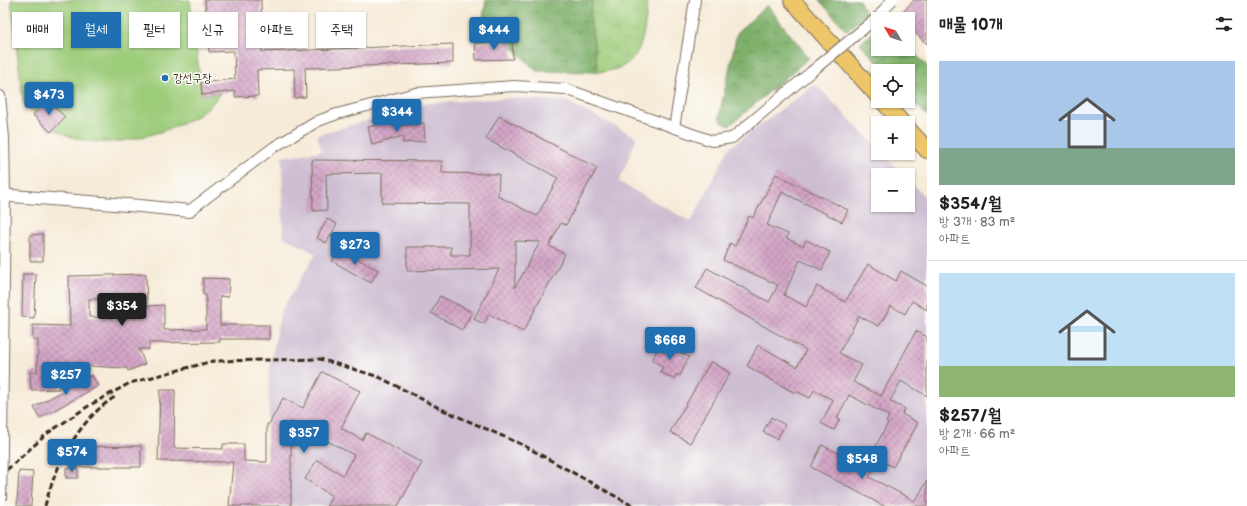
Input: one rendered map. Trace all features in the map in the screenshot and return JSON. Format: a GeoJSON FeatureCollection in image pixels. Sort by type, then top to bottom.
{"type":"FeatureCollection","features":[{"type":"Feature","properties":{"kind":"highway"},"geometry":{"type":"LineString","coordinates":[[792,0],[871,88]]}},
{"type":"Feature","properties":{"kind":"highway"},"geometry":{"type":"LineString","coordinates":[[889,108],[896,116]]}},
{"type":"Feature","properties":{"kind":"highway"},"geometry":{"type":"LineString","coordinates":[[915,137],[927,150]]}},
{"type":"Feature","properties":{"kind":"street"},"geometry":{"type":"LineString","coordinates":[[674,128],[694,0]]}},
{"type":"Feature","properties":{"kind":"street"},"geometry":{"type":"LineString","coordinates":[[2,195],[189,211],[274,147],[318,121],[337,114],[416,93],[514,86],[566,89],[712,141],[732,138],[879,16],[892,0]]}},
{"type":"Feature","properties":{"kind":"street"},"geometry":{"type":"LineString","coordinates":[[0,96],[4,138],[2,195],[1,503]]}},
{"type":"Feature","properties":{"kind":"shaded area"},"geometry":{"type":"Polygon","coordinates":[[[815,84],[871,141],[871,160],[889,160],[897,168],[871,168],[871,212],[915,212],[915,186],[927,199],[927,506],[267,506],[269,371],[281,311],[316,254],[283,236],[282,157],[322,151],[317,135],[429,103],[510,98],[565,101],[637,137],[619,182],[691,222],[729,148],[815,84]]]}},
{"type":"Feature","properties":{"kind":"green space","name":"강선구장"},"geometry":{"type":"Polygon","coordinates":[[[11,0],[190,0],[192,12],[188,12],[188,48],[196,48],[202,95],[220,93],[209,107],[195,117],[180,125],[163,131],[123,141],[87,141],[71,137],[55,129],[23,102],[17,48],[63,48],[63,12],[12,12],[11,0]]]}},
{"type":"Feature","properties":{"kind":"green space"},"geometry":{"type":"Polygon","coordinates":[[[486,0],[593,0],[590,15],[598,72],[536,71],[483,18],[486,0]]]}},
{"type":"Feature","properties":{"kind":"green space"},"geometry":{"type":"Polygon","coordinates":[[[593,0],[648,0],[645,27],[639,49],[633,58],[625,65],[613,70],[598,72],[590,15],[593,0]]]}},
{"type":"Feature","properties":{"kind":"green space"},"geometry":{"type":"Polygon","coordinates":[[[819,0],[859,0],[866,14],[847,31],[819,0]]]}},
{"type":"Feature","properties":{"kind":"green space"},"geometry":{"type":"Polygon","coordinates":[[[767,5],[809,58],[729,126],[722,122],[719,117],[737,33],[767,5]]]}},
{"type":"Feature","properties":{"kind":"green space"},"geometry":{"type":"Polygon","coordinates":[[[871,34],[871,55],[860,43],[871,34]]]}},
{"type":"Feature","properties":{"kind":"green space"},"geometry":{"type":"Polygon","coordinates":[[[915,53],[927,66],[927,116],[915,103],[915,64],[879,64],[872,56],[915,56],[915,53]]]}},
{"type":"Feature","properties":{"kind":"building"},"geometry":{"type":"Polygon","coordinates":[[[205,0],[261,0],[261,12],[246,12],[246,48],[262,48],[262,52],[453,44],[453,63],[305,68],[306,97],[295,98],[294,69],[257,70],[258,96],[235,97],[235,91],[202,95],[201,83],[235,79],[234,51],[209,52],[209,48],[238,48],[238,12],[206,12],[205,0]]]}},
{"type":"Feature","properties":{"kind":"building"},"geometry":{"type":"Polygon","coordinates":[[[914,0],[927,0],[927,44],[915,33],[915,12],[903,12],[914,0]]]}},
{"type":"Feature","properties":{"kind":"building"},"geometry":{"type":"Polygon","coordinates":[[[512,42],[513,59],[476,60],[475,43],[512,42]]]}},
{"type":"Feature","properties":{"kind":"building"},"geometry":{"type":"Polygon","coordinates":[[[47,100],[65,117],[51,132],[33,115],[47,100]]]}},
{"type":"Feature","properties":{"kind":"building"},"geometry":{"type":"Polygon","coordinates":[[[499,116],[597,168],[566,225],[561,223],[549,246],[565,254],[523,332],[489,314],[484,324],[474,319],[499,269],[407,271],[407,247],[451,247],[451,255],[470,255],[470,204],[382,203],[382,173],[326,174],[327,210],[313,211],[312,160],[442,161],[442,173],[499,174],[498,196],[537,216],[558,178],[486,139],[499,116]],[[515,241],[515,288],[540,242],[515,241]]]}},
{"type":"Feature","properties":{"kind":"building"},"geometry":{"type":"Polygon","coordinates":[[[392,121],[393,126],[424,123],[425,141],[403,143],[403,136],[372,145],[368,127],[392,121]]]}},
{"type":"Feature","properties":{"kind":"building"},"geometry":{"type":"Polygon","coordinates":[[[776,174],[848,210],[842,222],[782,192],[767,225],[788,234],[786,238],[803,246],[806,240],[830,252],[822,270],[800,260],[784,295],[806,307],[817,286],[845,302],[868,264],[896,281],[901,271],[927,286],[927,310],[912,301],[905,314],[891,306],[879,326],[859,316],[839,353],[862,365],[853,382],[881,396],[916,331],[927,337],[927,396],[901,381],[890,401],[905,409],[902,414],[918,423],[893,467],[871,455],[888,423],[886,422],[889,416],[849,395],[837,418],[840,419],[834,430],[821,423],[833,400],[814,390],[810,398],[796,391],[795,393],[747,366],[758,345],[797,367],[806,350],[696,288],[707,268],[769,302],[778,285],[723,260],[730,243],[735,246],[749,216],[753,218],[776,174]]]}},
{"type":"Feature","properties":{"kind":"building"},"geometry":{"type":"Polygon","coordinates":[[[327,219],[337,224],[326,243],[317,238],[327,219]]]}},
{"type":"Feature","properties":{"kind":"building"},"geometry":{"type":"Polygon","coordinates":[[[43,234],[43,261],[30,261],[30,235],[43,234]]]}},
{"type":"Feature","properties":{"kind":"building"},"geometry":{"type":"Polygon","coordinates":[[[339,249],[378,270],[371,283],[332,261],[339,249]]]}},
{"type":"Feature","properties":{"kind":"building"},"geometry":{"type":"Polygon","coordinates":[[[23,274],[36,274],[34,318],[22,317],[23,274]]]}},
{"type":"Feature","properties":{"kind":"building"},"geometry":{"type":"Polygon","coordinates":[[[146,274],[147,306],[164,305],[164,330],[206,329],[206,295],[203,295],[203,278],[229,279],[228,297],[220,296],[220,325],[269,325],[269,339],[220,339],[220,342],[149,343],[149,349],[139,349],[145,364],[128,371],[127,368],[87,366],[89,369],[58,368],[59,389],[31,390],[30,372],[37,372],[38,340],[33,340],[33,325],[70,326],[69,276],[146,274]],[[134,298],[89,299],[89,317],[134,319],[134,298]]]}},
{"type":"Feature","properties":{"kind":"building"},"geometry":{"type":"Polygon","coordinates":[[[440,296],[472,312],[462,330],[431,313],[440,296]]]}},
{"type":"Feature","properties":{"kind":"building"},"geometry":{"type":"Polygon","coordinates":[[[661,342],[689,357],[680,376],[677,374],[674,379],[660,372],[663,367],[652,360],[661,342]]]}},
{"type":"Feature","properties":{"kind":"building"},"geometry":{"type":"Polygon","coordinates":[[[711,361],[730,373],[690,443],[670,432],[711,361]]]}},
{"type":"Feature","properties":{"kind":"building"},"geometry":{"type":"Polygon","coordinates":[[[322,372],[360,391],[341,428],[362,440],[366,433],[422,463],[398,506],[327,506],[332,496],[305,479],[317,460],[343,475],[354,455],[291,422],[291,506],[229,506],[233,462],[158,461],[160,390],[175,390],[174,448],[223,449],[223,444],[244,444],[244,461],[267,462],[267,424],[269,424],[283,398],[303,408],[322,372]]]}},
{"type":"Feature","properties":{"kind":"building"},"geometry":{"type":"Polygon","coordinates":[[[92,375],[98,386],[40,418],[34,407],[92,375]]]}},
{"type":"Feature","properties":{"kind":"building"},"geometry":{"type":"Polygon","coordinates":[[[771,417],[785,425],[777,439],[763,432],[771,417]]]}},
{"type":"Feature","properties":{"kind":"building"},"geometry":{"type":"Polygon","coordinates":[[[822,445],[873,471],[869,477],[915,501],[927,481],[927,506],[884,506],[811,467],[822,445]]]}},
{"type":"Feature","properties":{"kind":"building"},"geometry":{"type":"Polygon","coordinates":[[[141,446],[141,467],[77,467],[77,447],[141,446]]]}},
{"type":"Feature","properties":{"kind":"building"},"geometry":{"type":"Polygon","coordinates":[[[66,468],[78,468],[78,478],[66,478],[66,468]]]}},
{"type":"Feature","properties":{"kind":"building"},"geometry":{"type":"Polygon","coordinates":[[[19,471],[33,472],[31,506],[17,506],[19,471]]]}},
{"type":"Feature","properties":{"kind":"railway"},"geometry":{"type":"LineString","coordinates":[[0,476],[48,433],[90,405],[130,383],[213,361],[320,359],[379,377],[441,409],[523,445],[633,506]]}},
{"type":"Feature","properties":{"kind":"railway"},"geometry":{"type":"LineString","coordinates":[[45,506],[55,475],[70,445],[90,418],[102,406],[115,397]]}},
{"type":"Feature","properties":{"kind":"place","name":"강선구장"},"geometry":{"type":"Point","coordinates":[165,78]}}]}
